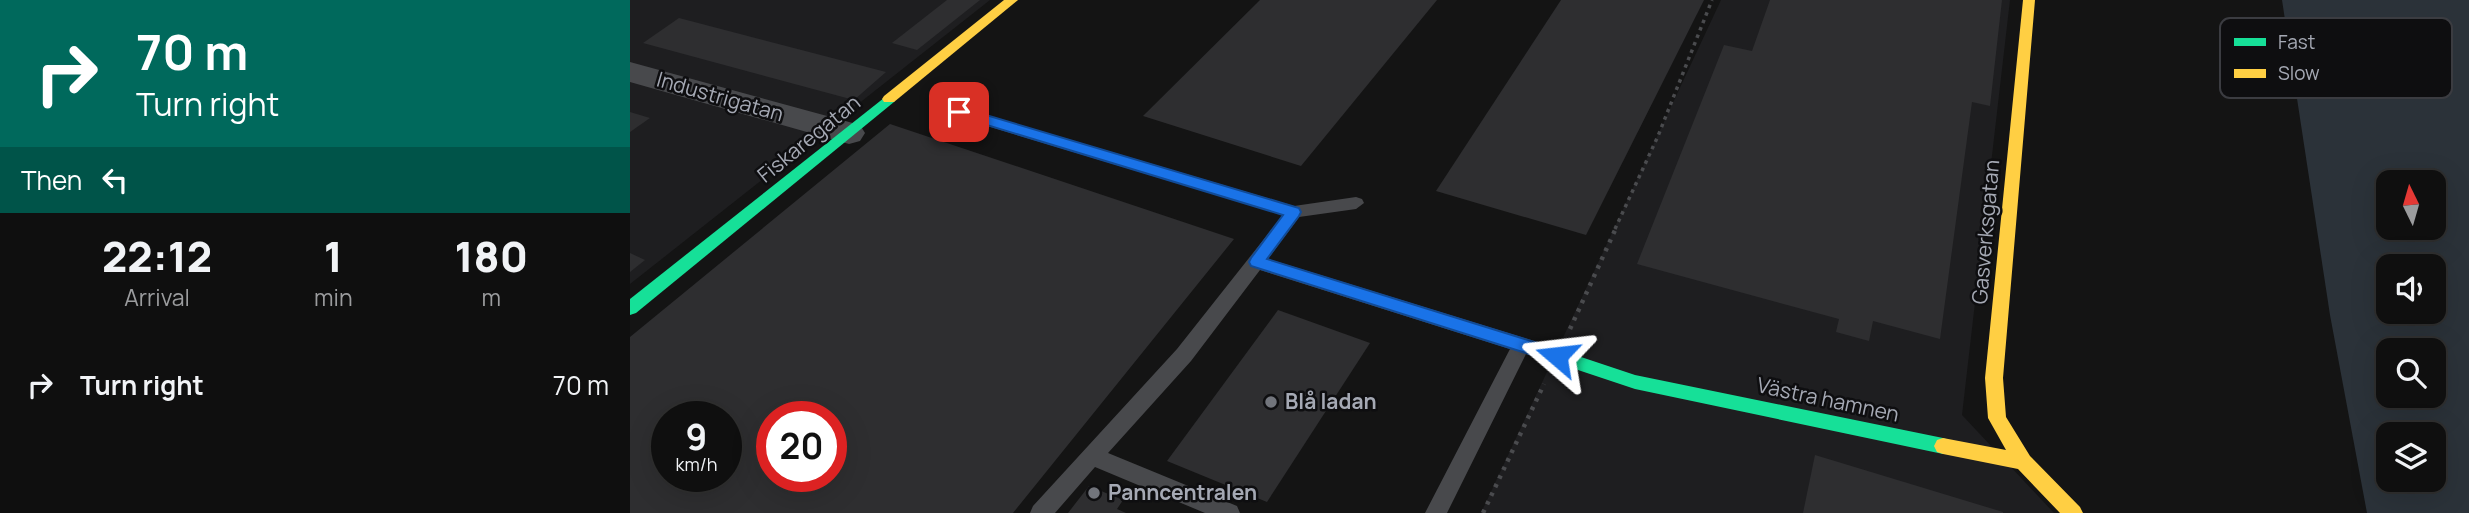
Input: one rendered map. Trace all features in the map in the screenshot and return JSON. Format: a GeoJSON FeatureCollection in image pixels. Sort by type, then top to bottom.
{"type":"FeatureCollection","features":[{"type":"Feature","properties":{"kind":"street","name":"Fiskaregatan"},"geometry":{"type":"LineString","coordinates":[[630,309],[1012,0]]}},
{"type":"Feature","properties":{"kind":"street","name":"Gasverksgatan"},"geometry":{"type":"LineString","coordinates":[[2023,462],[1997,418],[1994,379],[2029,0]]}},
{"type":"Feature","properties":{"kind":"street","name":"Industrigatan"},"geometry":{"type":"LineString","coordinates":[[630,72],[849,133]]}},
{"type":"Feature","properties":{"kind":"street","name":"Västra hamnen"},"geometry":{"type":"LineString","coordinates":[[1557,356],[1635,382],[2023,462]]}},
{"type":"Feature","properties":{"kind":"street"},"geometry":{"type":"LineString","coordinates":[[2023,462],[2073,513]]}},
{"type":"Feature","properties":{"kind":"lane"},"geometry":{"type":"LineString","coordinates":[[959,112],[1294,212],[1356,203]]}},
{"type":"Feature","properties":{"kind":"lane"},"geometry":{"type":"LineString","coordinates":[[1041,513],[1184,355],[1294,212]]}},
{"type":"Feature","properties":{"kind":"lane"},"geometry":{"type":"LineString","coordinates":[[1256,262],[1557,356]]}},
{"type":"Feature","properties":{"kind":"lane"},"geometry":{"type":"LineString","coordinates":[[1436,513],[1521,345]]}},
{"type":"Feature","properties":{"kind":"lane"},"geometry":{"type":"LineString","coordinates":[[1091,456],[1229,513]]}},
{"type":"Feature","properties":{"kind":"path"},"geometry":{"type":"LineString","coordinates":[[1483,513],[1658,136],[1712,0]]}},
{"type":"Feature","properties":{"kind":"shaded area"},"geometry":{"type":"Polygon","coordinates":[[[630,0],[990,0],[630,284],[630,0]]]}},
{"type":"Feature","properties":{"kind":"shaded area"},"geometry":{"type":"Polygon","coordinates":[[[1721,0],[2010,0],[1962,415],[2054,513],[1481,513],[1721,0]]]}},
{"type":"Feature","properties":{"kind":"shaded area"},"geometry":{"type":"Polygon","coordinates":[[[2282,0],[2469,0],[2469,513],[2367,513],[2330,315],[2297,98],[2452,98],[2452,18],[2285,18],[2282,0]]]}},
{"type":"Feature","properties":{"kind":"building"},"geometry":{"type":"Polygon","coordinates":[[[947,0],[980,0],[917,50],[892,43],[947,0]]]}},
{"type":"Feature","properties":{"kind":"building"},"geometry":{"type":"Polygon","coordinates":[[[1260,0],[1437,0],[1301,166],[1143,116],[1260,0]]]}},
{"type":"Feature","properties":{"kind":"building"},"geometry":{"type":"Polygon","coordinates":[[[1561,0],[1704,0],[1586,235],[1436,191],[1561,0]]]}},
{"type":"Feature","properties":{"kind":"building"},"geometry":{"type":"Polygon","coordinates":[[[1770,0],[2002,0],[1990,106],[1972,102],[1940,339],[1873,321],[1869,341],[1836,332],[1839,319],[1637,264],[1724,45],[1752,51],[1770,0]]]}},
{"type":"Feature","properties":{"kind":"building"},"geometry":{"type":"Polygon","coordinates":[[[679,18],[886,72],[854,100],[643,43],[679,18]]]}},
{"type":"Feature","properties":{"kind":"building"},"geometry":{"type":"Polygon","coordinates":[[[630,112],[650,118],[630,132],[630,112]]]}},
{"type":"Feature","properties":{"kind":"building"},"geometry":{"type":"Polygon","coordinates":[[[890,124],[1234,239],[1013,513],[630,513],[630,337],[890,124]]]}},
{"type":"Feature","properties":{"kind":"building"},"geometry":{"type":"Polygon","coordinates":[[[630,253],[645,260],[630,272],[630,253]]]}},
{"type":"Feature","properties":{"kind":"building","name":"Blå ladan"},"geometry":{"type":"Polygon","coordinates":[[[1278,310],[1370,343],[1267,502],[1167,461],[1278,310]]]}},
{"type":"Feature","properties":{"kind":"building"},"geometry":{"type":"Polygon","coordinates":[[[1815,455],[2003,512],[2003,513],[1803,513],[1815,455]]]}},
{"type":"Feature","properties":{"kind":"building","name":"Panncentralen"},"geometry":{"type":"Polygon","coordinates":[[[1089,486],[1123,500],[1117,509],[1126,513],[1068,513],[1089,486]]]}},
{"type":"Feature","properties":{"kind":"traffic: fast"},"geometry":{"type":"LineString","coordinates":[[630,308],[889,99]]}},
{"type":"Feature","properties":{"kind":"traffic: fast"},"geometry":{"type":"LineString","coordinates":[[1557,356],[1635,382],[1943,446]]}},
{"type":"Feature","properties":{"kind":"traffic: slow"},"geometry":{"type":"LineString","coordinates":[[889,99],[1012,0]]}},
{"type":"Feature","properties":{"kind":"traffic: slow"},"geometry":{"type":"LineString","coordinates":[[2023,462],[1997,418],[1994,378],[2029,0]]}},
{"type":"Feature","properties":{"kind":"traffic: slow"},"geometry":{"type":"LineString","coordinates":[[1943,446],[2023,462],[2073,513]]}},
{"type":"Feature","properties":{"kind":"place","name":"Blå ladan"},"geometry":{"type":"Point","coordinates":[1271,402]}},
{"type":"Feature","properties":{"kind":"place","name":"Panncentralen"},"geometry":{"type":"Point","coordinates":[1094,493]}},
{"type":"Feature","properties":{"kind":"route"},"geometry":{"type":"LineString","coordinates":[[959,112],[1294,212],[1256,262],[1557,356]]}}]}
